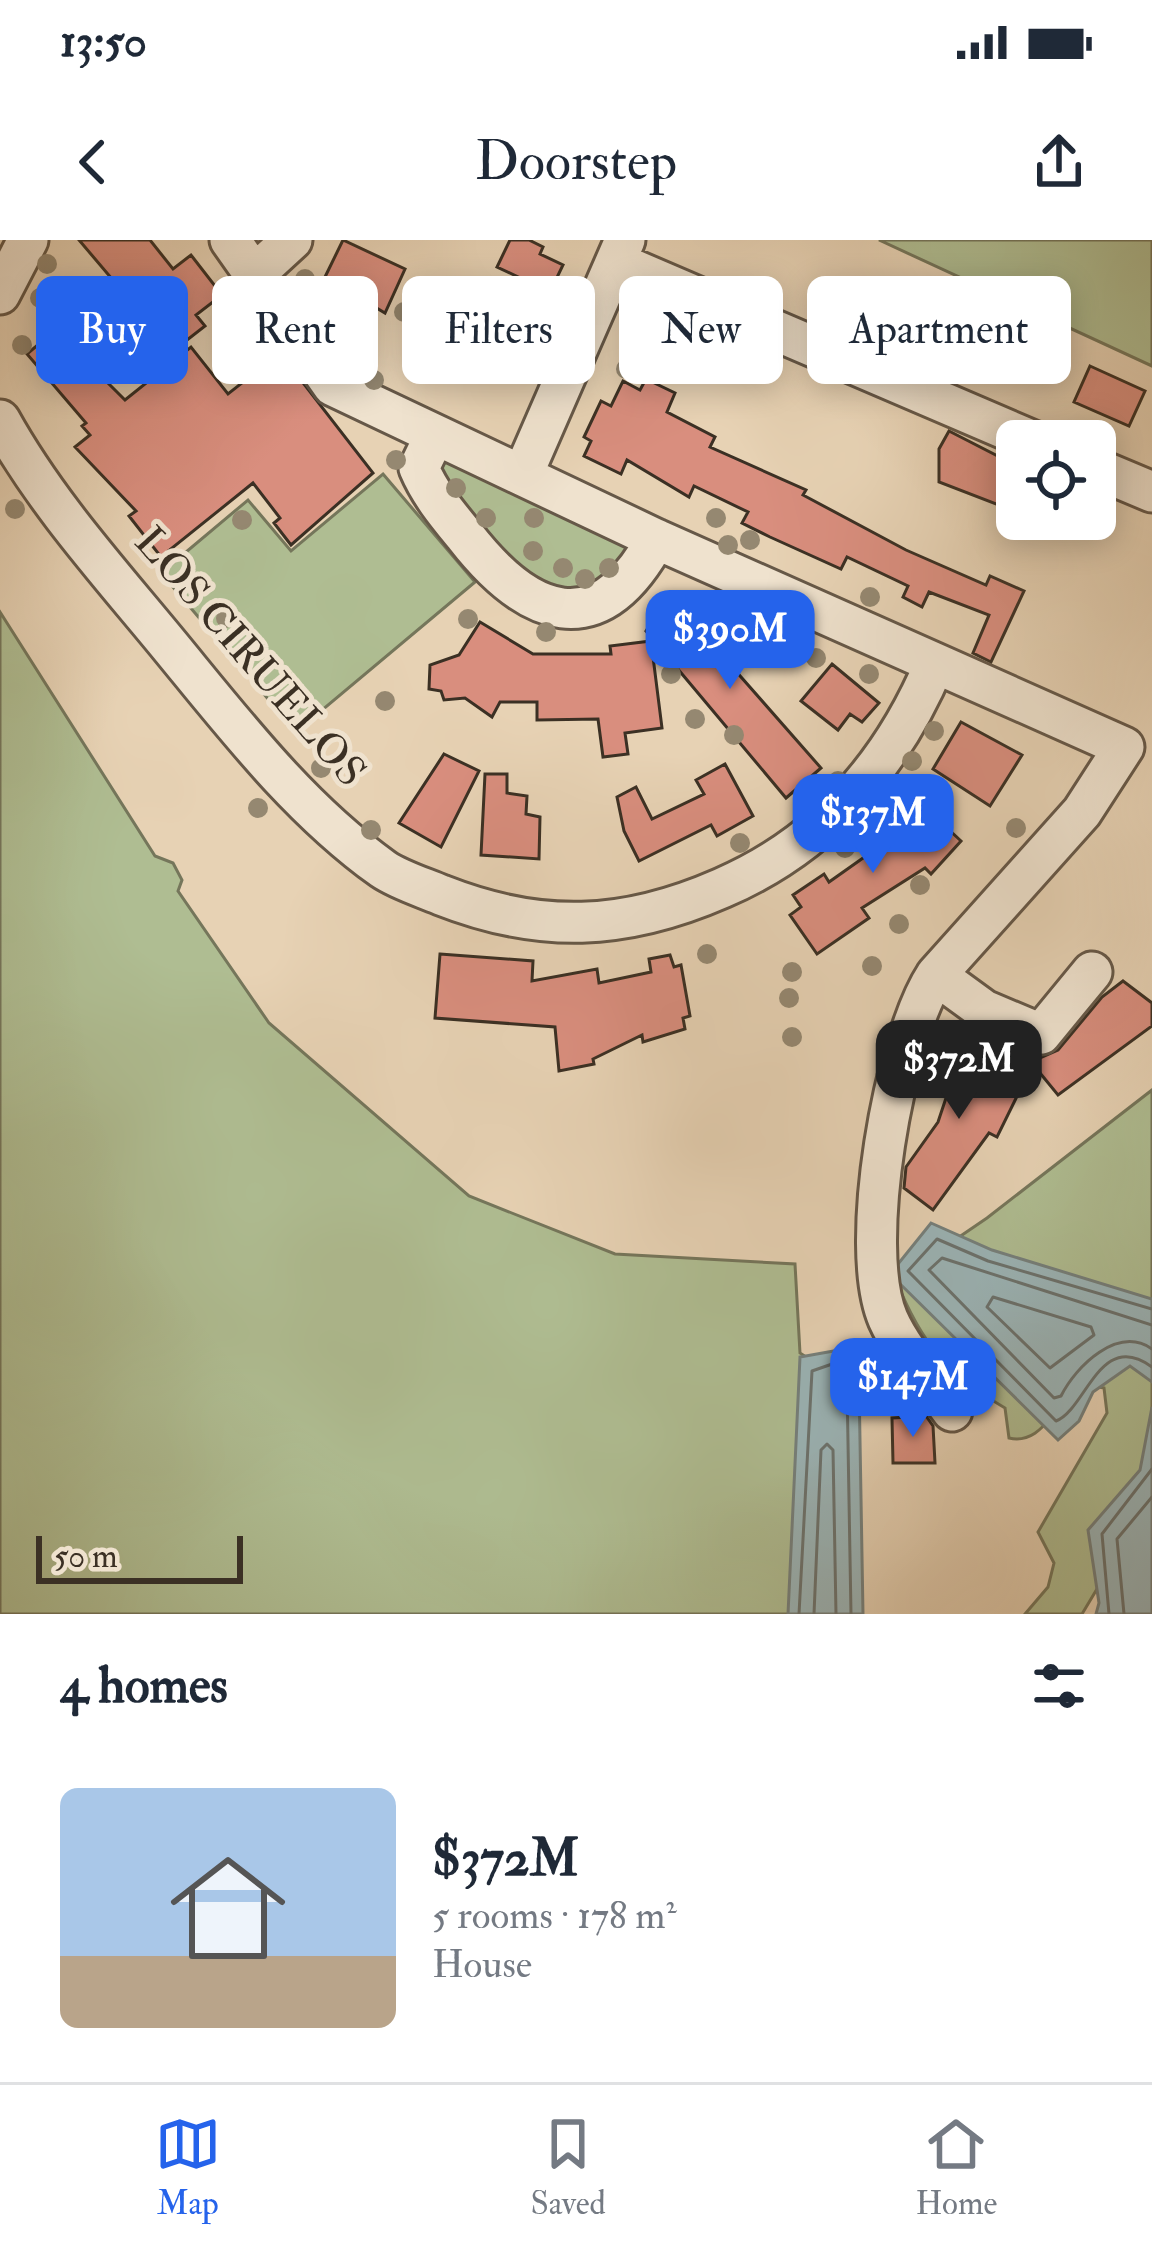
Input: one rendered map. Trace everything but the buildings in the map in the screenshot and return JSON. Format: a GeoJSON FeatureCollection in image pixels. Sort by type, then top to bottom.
{"type":"FeatureCollection","features":[{"type":"Feature","properties":{"kind":"street"},"geometry":{"type":"LineString","coordinates":[[0,295],[28,240]]}},
{"type":"Feature","properties":{"kind":"street"},"geometry":{"type":"LineString","coordinates":[[230,240],[333,386],[434,437],[1124,748],[1082,812],[936,975],[918,1003],[899,1062],[878,1213],[879,1290],[889,1321],[952,1411]]}},
{"type":"Feature","properties":{"kind":"street"},"geometry":{"type":"LineString","coordinates":[[255,274],[292,240]]}},
{"type":"Feature","properties":{"kind":"street"},"geometry":{"type":"LineString","coordinates":[[523,474],[620,251],[996,424]]}},
{"type":"Feature","properties":{"kind":"street","name":"LOS CIRUELOS"},"geometry":{"type":"LineString","coordinates":[[0,420],[32,477],[276,772],[385,870],[473,908],[528,923],[625,921],[686,904],[753,875],[859,792],[915,710],[935,663]]}},
{"type":"Feature","properties":{"kind":"street"},"geometry":{"type":"LineString","coordinates":[[434,437],[419,468],[428,489],[497,577],[525,598],[566,611],[611,594],[640,567],[656,538]]}},
{"type":"Feature","properties":{"kind":"street"},"geometry":{"type":"LineString","coordinates":[[1116,477],[1152,492]]}},
{"type":"Feature","properties":{"kind":"street"},"geometry":{"type":"LineString","coordinates":[[936,975],[984,1010],[1041,1034],[1092,972]]}},
{"type":"Feature","properties":{"kind":"green space"},"geometry":{"type":"Polygon","coordinates":[[[879,240],[1152,240],[1152,366],[1071,329],[1071,276],[957,276],[879,240]]]}},
{"type":"Feature","properties":{"kind":"green space"},"geometry":{"type":"Polygon","coordinates":[[[440,456],[638,544],[603,589],[522,589],[430,474],[440,456]]]}},
{"type":"Feature","properties":{"kind":"green space"},"geometry":{"type":"Polygon","coordinates":[[[383,474],[475,582],[296,732],[161,573],[248,500],[291,551],[383,474]]]}},
{"type":"Feature","properties":{"kind":"green space"},"geometry":{"type":"Polygon","coordinates":[[[0,612],[155,856],[173,863],[182,880],[178,891],[269,1023],[469,1196],[615,1254],[795,1264],[800,1353],[817,1364],[838,1614],[0,1614],[0,612]]]}},
{"type":"Feature","properties":{"kind":"green space"},"geometry":{"type":"Polygon","coordinates":[[[1152,1090],[1152,1497],[1082,1614],[1025,1614],[1048,1587],[1054,1563],[1038,1532],[1107,1413],[1104,1388],[1076,1393],[1035,1433],[1009,1438],[1005,1408],[967,1383],[938,1355],[915,1322],[896,1280],[987,1218],[1152,1090]]]}},
{"type":"Feature","properties":{"kind":"water"},"geometry":{"type":"Polygon","coordinates":[[[931,1223],[992,1250],[1152,1299],[1152,1382],[1130,1366],[1093,1392],[1079,1421],[1058,1440],[890,1274],[931,1223]]]}},
{"type":"Feature","properties":{"kind":"water"},"geometry":{"type":"Polygon","coordinates":[[[845,1349],[859,1382],[863,1614],[788,1614],[800,1357],[845,1349]]]}},
{"type":"Feature","properties":{"kind":"water"},"geometry":{"type":"Polygon","coordinates":[[[1152,1407],[1152,1614],[1096,1614],[1099,1603],[1088,1530],[1140,1470],[1152,1407]]]}}]}
